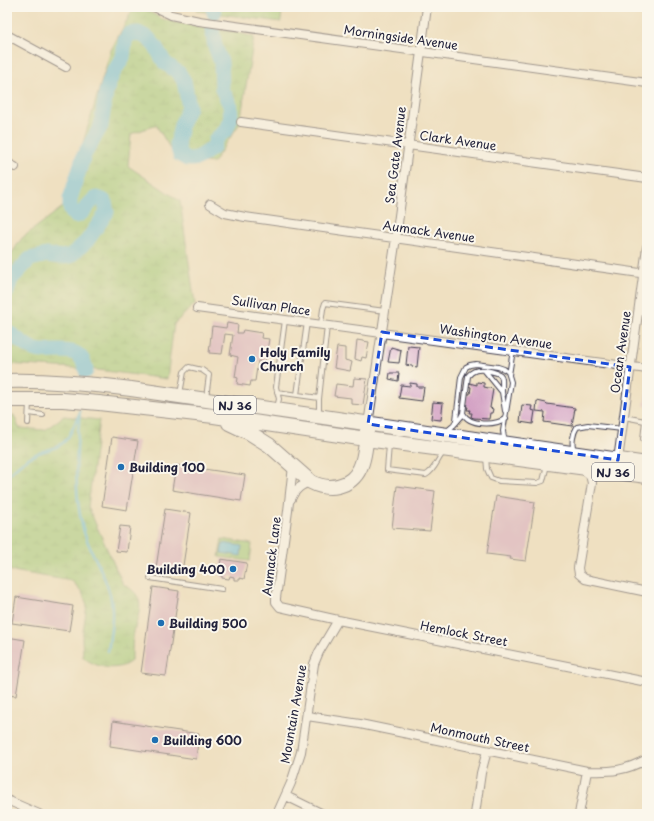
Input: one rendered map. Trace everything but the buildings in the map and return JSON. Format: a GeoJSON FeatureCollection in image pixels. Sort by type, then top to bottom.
{"type":"FeatureCollection","features":[{"type":"Feature","properties":{"kind":"highway"},"geometry":{"type":"LineString","coordinates":[[7,375],[30,381]]}},
{"type":"Feature","properties":{"kind":"highway","name":"NJ 36"},"geometry":{"type":"LineString","coordinates":[[7,381],[30,381],[102,386],[512,444],[647,476]]}},
{"type":"Feature","properties":{"kind":"highway","name":"NJ 36"},"geometry":{"type":"LineString","coordinates":[[7,400],[29,406],[63,400],[214,416],[366,439],[548,463],[618,460],[647,464]]}},
{"type":"Feature","properties":{"kind":"highway"},"geometry":{"type":"LineString","coordinates":[[214,416],[260,439],[311,482],[317,485],[329,487],[343,485],[351,480],[360,469],[368,424]]}},
{"type":"Feature","properties":{"kind":"street","name":"Morningside Avenue"},"geometry":{"type":"LineString","coordinates":[[154,7],[171,15],[204,22],[647,83]]}},
{"type":"Feature","properties":{"kind":"street","name":"Sea Gate Avenue"},"geometry":{"type":"LineString","coordinates":[[368,424],[396,238],[427,7]]}},
{"type":"Feature","properties":{"kind":"street"},"geometry":{"type":"LineString","coordinates":[[7,35],[66,67]]}},
{"type":"Feature","properties":{"kind":"street","name":"Clark Avenue"},"geometry":{"type":"LineString","coordinates":[[241,122],[647,178]]}},
{"type":"Feature","properties":{"kind":"street"},"geometry":{"type":"LineString","coordinates":[[7,164],[15,167]]}},
{"type":"Feature","properties":{"kind":"street","name":"Aumack Avenue"},"geometry":{"type":"LineString","coordinates":[[210,204],[224,213],[245,217],[645,273]]}},
{"type":"Feature","properties":{"kind":"street","name":"Ocean Avenue"},"geometry":{"type":"LineString","coordinates":[[618,460],[630,367],[645,273],[647,247]]}},
{"type":"Feature","properties":{"kind":"street","name":"Sullivan Place"},"geometry":{"type":"LineString","coordinates":[[197,308],[342,327]]}},
{"type":"Feature","properties":{"kind":"street","name":"Washington Avenue"},"geometry":{"type":"LineString","coordinates":[[342,327],[647,369]]}},
{"type":"Feature","properties":{"kind":"street"},"geometry":{"type":"LineString","coordinates":[[579,461],[590,475],[592,483],[578,568],[579,574],[585,579],[647,592]]}},
{"type":"Feature","properties":{"kind":"street","name":"Aumack Lane"},"geometry":{"type":"LineString","coordinates":[[277,605],[276,598],[293,466]]}},
{"type":"Feature","properties":{"kind":"street","name":"Aumack Lane"},"geometry":{"type":"LineString","coordinates":[[288,511],[295,491],[300,486],[311,482]]}},
{"type":"Feature","properties":{"kind":"street","name":"Hemlock Street"},"geometry":{"type":"LineString","coordinates":[[277,605],[283,609],[647,682]]}},
{"type":"Feature","properties":{"kind":"street","name":"Mountain Avenue"},"geometry":{"type":"LineString","coordinates":[[277,814],[286,796],[301,752],[316,656],[338,620]]}},
{"type":"Feature","properties":{"kind":"street","name":"Monmouth Street"},"geometry":{"type":"LineString","coordinates":[[307,716],[360,724],[587,771],[609,772],[623,770],[635,766],[647,759]]}},
{"type":"Feature","properties":{"kind":"street"},"geometry":{"type":"LineString","coordinates":[[475,814],[480,780],[487,751]]}},
{"type":"Feature","properties":{"kind":"street"},"geometry":{"type":"LineString","coordinates":[[579,814],[587,771]]}},
{"type":"Feature","properties":{"kind":"street"},"geometry":{"type":"LineString","coordinates":[[286,796],[323,814]]}},
{"type":"Feature","properties":{"kind":"street"},"geometry":{"type":"LineString","coordinates":[[7,800],[39,814]]}},
{"type":"Feature","properties":{"kind":"lane"},"geometry":{"type":"LineString","coordinates":[[319,417],[324,324],[323,309],[325,303],[385,311]]}},
{"type":"Feature","properties":{"kind":"lane"},"geometry":{"type":"LineString","coordinates":[[277,411],[279,399],[276,387],[286,319]]}},
{"type":"Feature","properties":{"kind":"lane"},"geometry":{"type":"LineString","coordinates":[[297,395],[307,322]]}},
{"type":"Feature","properties":{"kind":"lane"},"geometry":{"type":"LineString","coordinates":[[509,375],[513,350]]}},
{"type":"Feature","properties":{"kind":"lane"},"geometry":{"type":"LineString","coordinates":[[454,425],[456,420],[461,377],[466,367],[470,364],[498,366],[506,370],[511,382],[504,438],[512,444]]}},
{"type":"Feature","properties":{"kind":"lane"},"geometry":{"type":"LineString","coordinates":[[179,396],[184,372],[189,367],[202,370],[209,375],[206,400]]}},
{"type":"Feature","properties":{"kind":"lane"},"geometry":{"type":"LineString","coordinates":[[441,434],[459,421],[462,413],[468,376],[471,372],[476,370],[497,372],[500,374],[503,380],[502,392],[506,417]]}},
{"type":"Feature","properties":{"kind":"lane"},"geometry":{"type":"LineString","coordinates":[[483,370],[502,392]]}},
{"type":"Feature","properties":{"kind":"lane"},"geometry":{"type":"LineString","coordinates":[[277,392],[319,398]]}},
{"type":"Feature","properties":{"kind":"lane"},"geometry":{"type":"LineString","coordinates":[[28,423],[29,406],[43,414]]}},
{"type":"Feature","properties":{"kind":"lane"},"geometry":{"type":"LineString","coordinates":[[462,413],[465,417],[472,421],[490,424],[499,423],[506,417]]}},
{"type":"Feature","properties":{"kind":"lane"},"geometry":{"type":"LineString","coordinates":[[624,417],[645,421],[643,439],[647,443]]}},
{"type":"Feature","properties":{"kind":"lane"},"geometry":{"type":"LineString","coordinates":[[579,461],[573,449],[575,430],[577,427],[588,425],[622,429]]}},
{"type":"Feature","properties":{"kind":"lane"},"geometry":{"type":"LineString","coordinates":[[390,442],[387,470],[426,475],[431,472],[438,458],[446,450]]}},
{"type":"Feature","properties":{"kind":"lane"},"geometry":{"type":"LineString","coordinates":[[486,455],[487,470],[491,478],[499,481],[537,483],[543,481],[548,463]]}},
{"type":"Feature","properties":{"kind":"lane"},"geometry":{"type":"LineString","coordinates":[[150,578],[222,590]]}},
{"type":"Feature","properties":{"kind":"highlighted area"},"geometry":{"type":"Polygon","coordinates":[[[382,332],[630,367],[618,460],[368,424],[382,332]]]}},
{"type":"Feature","properties":{"kind":"green space"},"geometry":{"type":"Polygon","coordinates":[[[134,7],[141,7],[162,19],[178,23],[235,32],[254,37],[240,123],[213,163],[176,158],[156,125],[131,134],[128,166],[180,201],[195,304],[174,324],[167,379],[90,369],[7,364],[7,260],[22,238],[64,206],[111,50],[134,7]]]}},
{"type":"Feature","properties":{"kind":"green space"},"geometry":{"type":"Polygon","coordinates":[[[196,7],[284,7],[282,10],[281,22],[197,11],[196,7]]]}},
{"type":"Feature","properties":{"kind":"green space"},"geometry":{"type":"Polygon","coordinates":[[[7,415],[14,415],[19,428],[45,430],[64,416],[99,420],[88,507],[123,584],[137,595],[140,608],[133,638],[132,660],[121,667],[108,668],[94,664],[83,657],[82,638],[87,605],[82,592],[72,581],[7,570],[7,415]]]}},
{"type":"Feature","properties":{"kind":"green space"},"geometry":{"type":"Polygon","coordinates":[[[222,539],[252,544],[250,561],[219,557],[222,539]]]}},
{"type":"Feature","properties":{"kind":"water"},"geometry":{"type":"Polygon","coordinates":[[[223,543],[242,546],[241,556],[221,553],[223,543]]]}},
{"type":"Feature","properties":{"kind":"waterway"},"geometry":{"type":"LineString","coordinates":[[213,7],[214,13]]}},
{"type":"Feature","properties":{"kind":"waterway"},"geometry":{"type":"LineString","coordinates":[[7,292],[11,279],[30,259],[47,255],[61,257],[70,256],[87,241],[107,212],[105,202],[97,198],[91,202],[82,213],[75,216],[70,207],[70,199],[84,155],[101,126],[106,92],[112,75],[123,57],[125,41],[129,34],[138,33],[148,38],[155,46],[165,63],[179,73],[184,81],[189,107],[181,125],[177,145],[180,155],[187,159],[198,158],[213,148],[216,139],[226,130],[231,118],[230,105],[222,89],[221,62],[215,46],[212,29]]}},
{"type":"Feature","properties":{"kind":"waterway"},"geometry":{"type":"LineString","coordinates":[[7,332],[28,347],[36,350],[73,352],[79,356],[86,371]]}},
{"type":"Feature","properties":{"kind":"waterway"},"geometry":{"type":"LineString","coordinates":[[80,411],[76,472],[78,503],[84,532],[111,598],[112,621],[108,651]]}},
{"type":"Feature","properties":{"kind":"waterway"},"geometry":{"type":"LineString","coordinates":[[7,477],[28,458],[40,452],[57,447],[64,442],[67,439],[79,414]]}},
{"type":"Feature","properties":{"kind":"place","name":"Holy Family Church"},"geometry":{"type":"Point","coordinates":[252,359]}},
{"type":"Feature","properties":{"kind":"place","name":"Building 100"},"geometry":{"type":"Point","coordinates":[121,467]}},
{"type":"Feature","properties":{"kind":"place","name":"Building 400"},"geometry":{"type":"Point","coordinates":[233,569]}},
{"type":"Feature","properties":{"kind":"place","name":"Building 500"},"geometry":{"type":"Point","coordinates":[161,623]}},
{"type":"Feature","properties":{"kind":"place","name":"Building 600"},"geometry":{"type":"Point","coordinates":[155,740]}}]}
